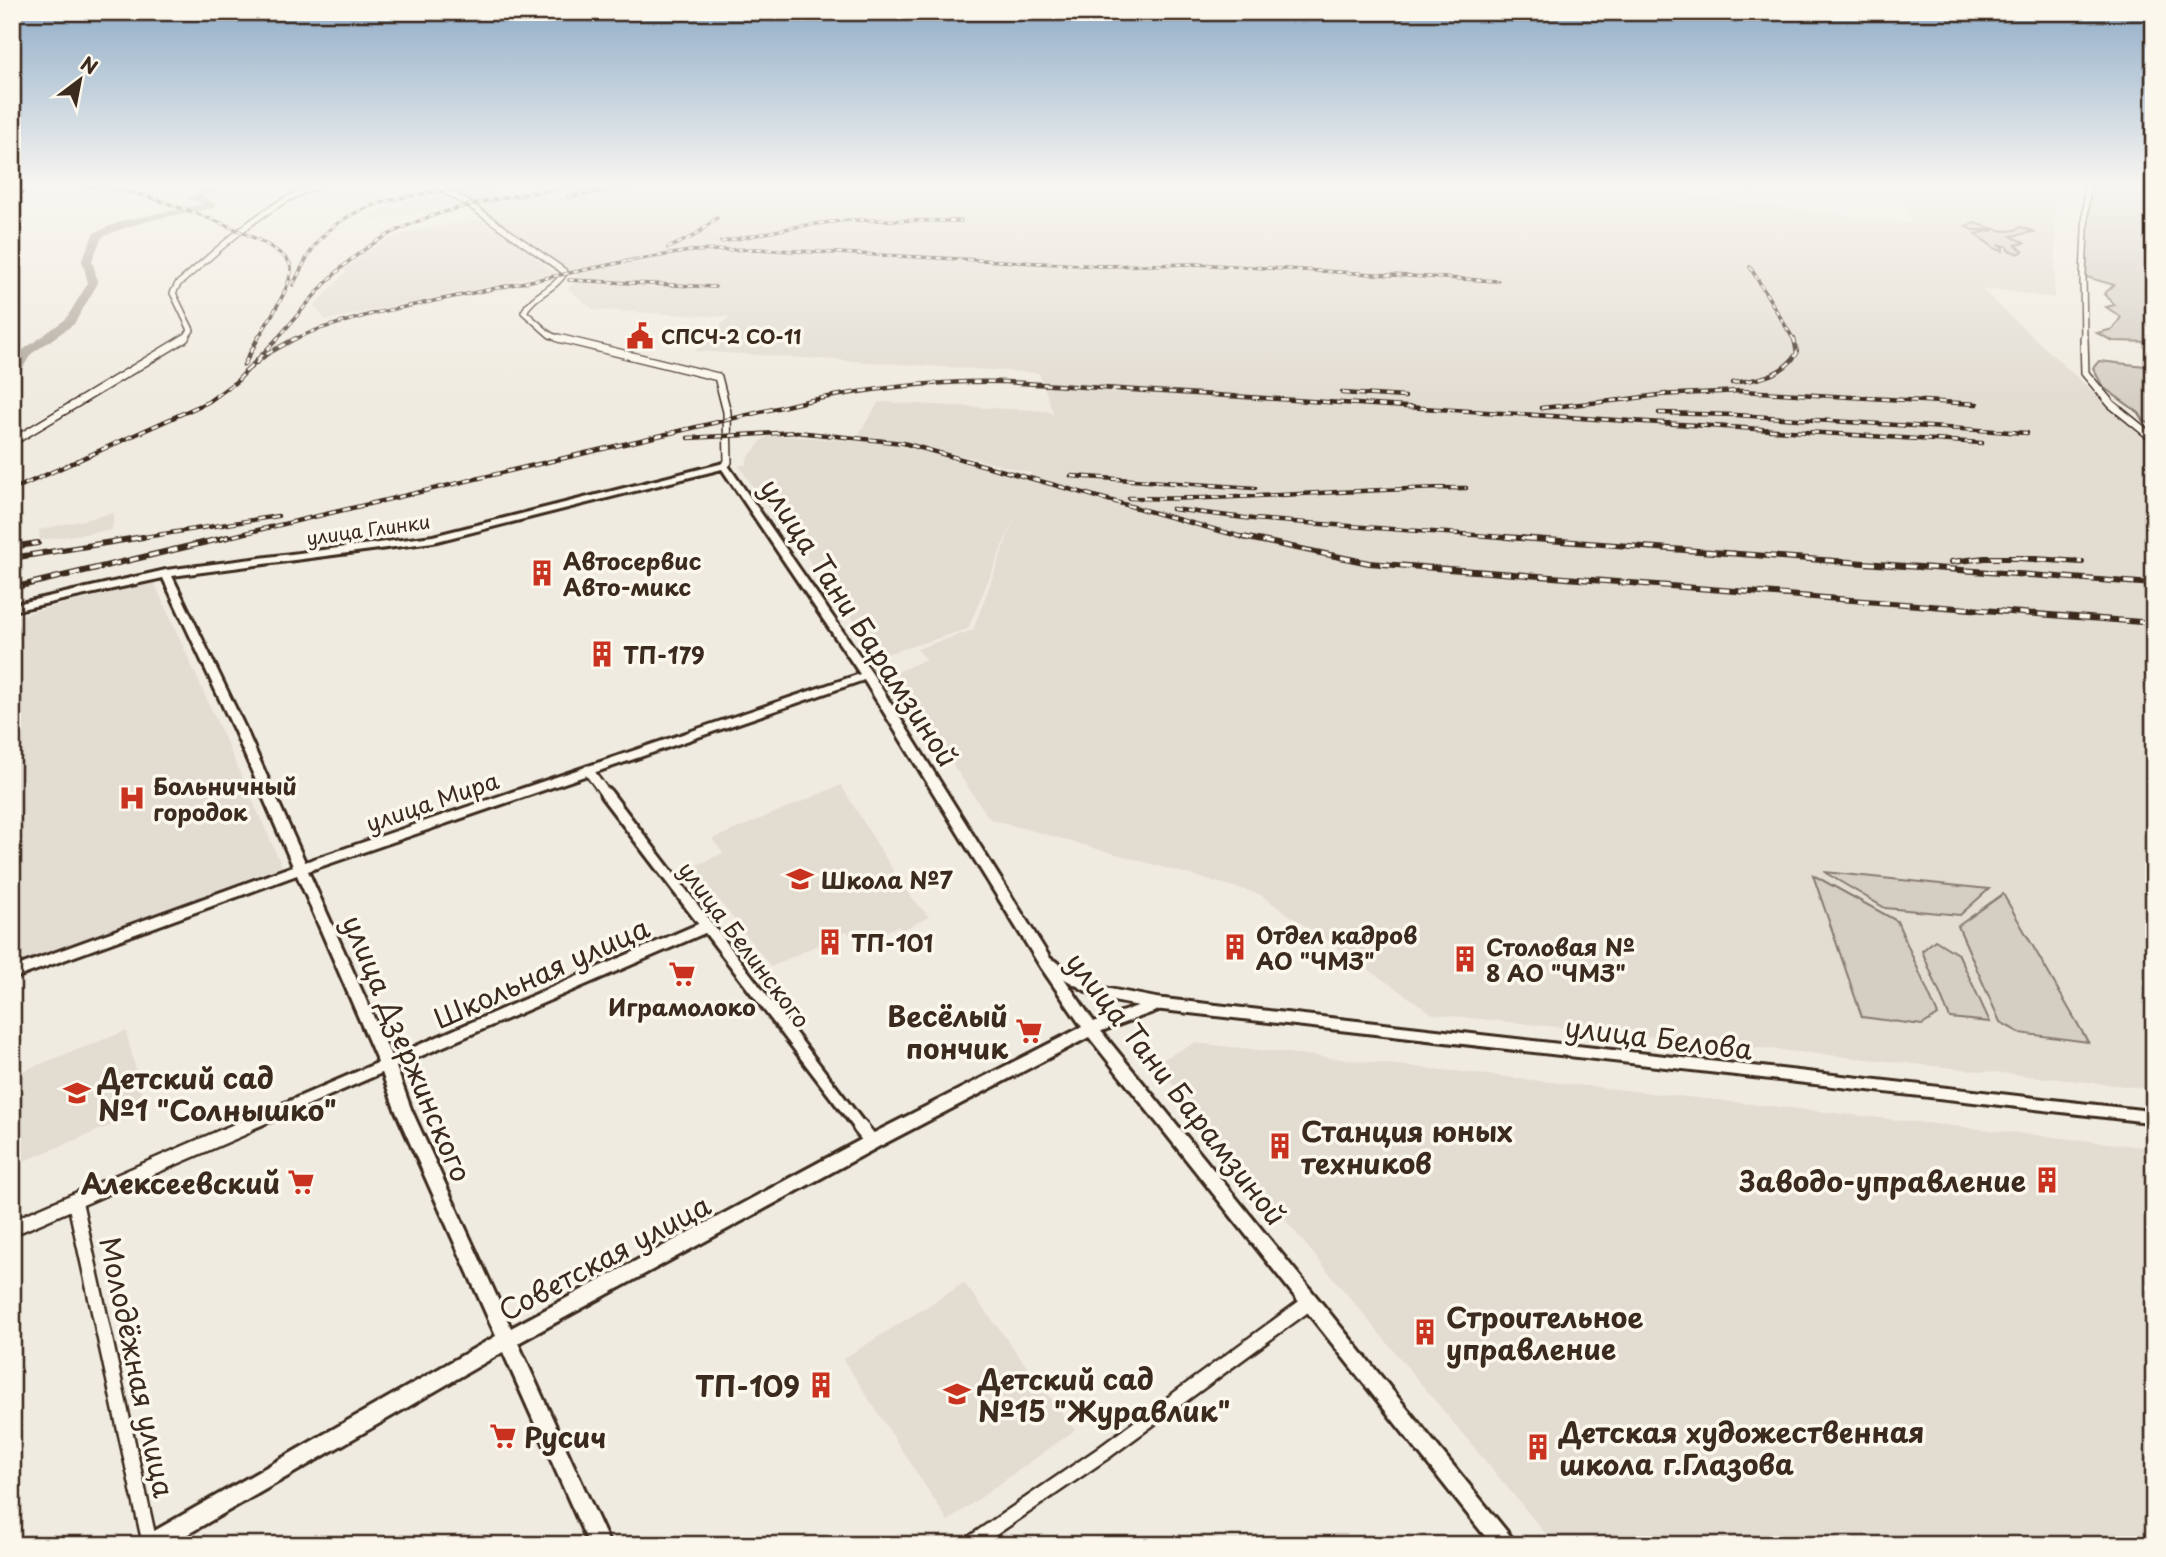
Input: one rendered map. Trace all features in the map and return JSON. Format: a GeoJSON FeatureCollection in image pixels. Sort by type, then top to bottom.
{"type":"FeatureCollection","features":[{"type":"Feature","properties":{"kind":"street"},"geometry":{"type":"LineString","coordinates":[[12,442],[183,341],[191,330],[173,293],[178,284],[210,258]]}},
{"type":"Feature","properties":{"kind":"street"},"geometry":{"type":"LineString","coordinates":[[545,258],[565,272],[557,282],[528,304],[524,312],[550,335],[718,377],[722,381],[723,405],[727,412],[728,462],[724,466]]}},
{"type":"Feature","properties":{"kind":"street"},"geometry":{"type":"LineString","coordinates":[[2084,258],[2085,373],[2111,404],[2154,439]]}},
{"type":"Feature","properties":{"kind":"street","name":"улица Глинки"},"geometry":{"type":"LineString","coordinates":[[12,608],[166,573],[433,539],[724,466]]}},
{"type":"Feature","properties":{"kind":"street","name":"улица Тани Барамзиной"},"geometry":{"type":"LineString","coordinates":[[724,466],[867,675],[1045,962],[1091,1028],[1505,1545]]}},
{"type":"Feature","properties":{"kind":"street","name":"улица Дзержинского"},"geometry":{"type":"LineString","coordinates":[[166,573],[302,868],[388,1067],[402,1109],[600,1545]]}},
{"type":"Feature","properties":{"kind":"street","name":"улица Мира"},"geometry":{"type":"LineString","coordinates":[[12,974],[302,868],[867,675]]}},
{"type":"Feature","properties":{"kind":"street","name":"улица Белинского"},"geometry":{"type":"LineString","coordinates":[[588,770],[705,927],[872,1142]]}},
{"type":"Feature","properties":{"kind":"street","name":"Школьная улица"},"geometry":{"type":"LineString","coordinates":[[12,1228],[388,1067],[705,927]]}},
{"type":"Feature","properties":{"kind":"street","name":"улица Белова"},"geometry":{"type":"LineString","coordinates":[[1045,962],[1101,993],[1159,1004],[2154,1117]]}},
{"type":"Feature","properties":{"kind":"street","name":"улица Белова"},"geometry":{"type":"LineString","coordinates":[[1091,1028],[1159,1004]]}},
{"type":"Feature","properties":{"kind":"street","name":"Советская улица"},"geometry":{"type":"LineString","coordinates":[[149,1544],[508,1339],[872,1142],[1091,1028]]}},
{"type":"Feature","properties":{"kind":"street","name":"Молодёжная улица"},"geometry":{"type":"LineString","coordinates":[[75,1202],[149,1544]]}},
{"type":"Feature","properties":{"kind":"street"},"geometry":{"type":"LineString","coordinates":[[969,1545],[1102,1454],[1310,1302]]}},
{"type":"Feature","properties":{"kind":"shaded area"},"geometry":{"type":"Polygon","coordinates":[[[359,258],[535,258],[554,273],[326,320],[314,306],[347,271],[343,271],[359,258]]]}},
{"type":"Feature","properties":{"kind":"shaded area"},"geometry":{"type":"Polygon","coordinates":[[[551,258],[2055,258],[2054,298],[1982,290],[2154,448],[2154,1089],[1433,1014],[1259,894],[990,819],[891,675],[926,659],[917,649],[973,630],[1016,514],[968,629],[877,657],[837,594],[830,595],[790,530],[784,531],[739,466],[747,464],[747,459],[763,439],[772,435],[885,443],[1028,480],[1031,473],[900,441],[858,435],[879,402],[1048,411],[1054,415],[1039,373],[695,351],[729,317],[594,310],[568,289],[579,277],[551,258]]]}},
{"type":"Feature","properties":{"kind":"shaded area"},"geometry":{"type":"Polygon","coordinates":[[[2084,258],[2148,258],[2146,262],[2154,277],[2154,342],[2113,341],[2097,333],[2113,329],[2121,317],[2106,307],[2115,305],[2104,294],[2114,285],[2083,276],[2084,258]]]}},
{"type":"Feature","properties":{"kind":"shaded area"},"geometry":{"type":"Polygon","coordinates":[[[2099,361],[2154,367],[2152,425],[2103,387],[2093,368],[2099,361]]]}},
{"type":"Feature","properties":{"kind":"shaded area"},"geometry":{"type":"Polygon","coordinates":[[[114,513],[112,530],[40,540],[39,530],[114,513]]]}},
{"type":"Feature","properties":{"kind":"shaded area","name":"Больничный городок"},"geometry":{"type":"Polygon","coordinates":[[[154,582],[282,866],[12,965],[12,617],[154,582]]]}},
{"type":"Feature","properties":{"kind":"shaded area","name":"Школа №7"},"geometry":{"type":"Polygon","coordinates":[[[841,785],[905,890],[929,917],[902,930],[898,926],[858,944],[847,931],[771,967],[693,867],[723,853],[712,839],[841,785]]]}},
{"type":"Feature","properties":{"kind":"shaded area"},"geometry":{"type":"Polygon","coordinates":[[[1824,872],[1989,889],[1960,915],[1885,908],[1824,872]]]}},
{"type":"Feature","properties":{"kind":"shaded area"},"geometry":{"type":"Polygon","coordinates":[[[1813,875],[1897,921],[1938,1015],[1922,1025],[1862,1017],[1813,875]]]}},
{"type":"Feature","properties":{"kind":"shaded area"},"geometry":{"type":"Polygon","coordinates":[[[2003,894],[2088,1042],[2020,1033],[2000,1022],[1958,926],[2003,894]]]}},
{"type":"Feature","properties":{"kind":"shaded area"},"geometry":{"type":"Polygon","coordinates":[[[1935,940],[1959,955],[1990,1022],[1950,1018],[1922,951],[1935,940]]]}},
{"type":"Feature","properties":{"kind":"shaded area","name":"Детский сад №1 \"Солнышко\""},"geometry":{"type":"Polygon","coordinates":[[[126,1031],[146,1111],[12,1166],[12,1075],[126,1031]]]}},
{"type":"Feature","properties":{"kind":"shaded area"},"geometry":{"type":"Polygon","coordinates":[[[1195,1043],[2154,1148],[2154,1545],[1555,1545],[1155,1063],[1195,1043]]]}},
{"type":"Feature","properties":{"kind":"shaded area","name":"Детский сад №15 \"Журавлик\""},"geometry":{"type":"Polygon","coordinates":[[[964,1283],[1075,1430],[948,1521],[843,1359],[964,1283]]]}},
{"type":"Feature","properties":{"kind":"waterway"},"geometry":{"type":"LineString","coordinates":[[12,376],[15,366],[27,351],[67,325],[77,312],[93,283],[88,258]]}},
{"type":"Feature","properties":{"kind":"railway"},"geometry":{"type":"LineString","coordinates":[[257,340],[288,284],[291,267],[284,258]]}},
{"type":"Feature","properties":{"kind":"railway"},"geometry":{"type":"LineString","coordinates":[[293,285],[307,258]]}},
{"type":"Feature","properties":{"kind":"railway"},"geometry":{"type":"LineString","coordinates":[[276,340],[315,295],[354,258]]}},
{"type":"Feature","properties":{"kind":"railway"},"geometry":{"type":"LineString","coordinates":[[629,261],[649,258]]}},
{"type":"Feature","properties":{"kind":"railway"},"geometry":{"type":"LineString","coordinates":[[932,258],[1102,266],[1195,264],[1498,281]]}},
{"type":"Feature","properties":{"kind":"railway"},"geometry":{"type":"LineString","coordinates":[[629,261],[638,259]]}},
{"type":"Feature","properties":{"kind":"railway"},"geometry":{"type":"LineString","coordinates":[[293,339],[375,313],[629,261]]}},
{"type":"Feature","properties":{"kind":"railway"},"geometry":{"type":"LineString","coordinates":[[1750,267],[1794,340]]}},
{"type":"Feature","properties":{"kind":"railway"},"geometry":{"type":"LineString","coordinates":[[569,280],[715,287]]}},
{"type":"Feature","properties":{"kind":"railway"},"geometry":{"type":"LineString","coordinates":[[244,365],[258,338]]}},
{"type":"Feature","properties":{"kind":"railway"},"geometry":{"type":"LineString","coordinates":[[248,370],[278,338]]}},
{"type":"Feature","properties":{"kind":"railway"},"geometry":{"type":"LineString","coordinates":[[1732,383],[1769,376],[1784,367],[1797,353],[1794,338]]}},
{"type":"Feature","properties":{"kind":"railway"},"geometry":{"type":"LineString","coordinates":[[248,370],[267,354],[293,339]]}},
{"type":"Feature","properties":{"kind":"railway"},"geometry":{"type":"LineString","coordinates":[[12,490],[208,402],[248,370]]}},
{"type":"Feature","properties":{"kind":"railway"},"geometry":{"type":"LineString","coordinates":[[220,539],[807,401],[857,392],[956,382],[1006,382],[1982,443]]}},
{"type":"Feature","properties":{"kind":"railway"},"geometry":{"type":"LineString","coordinates":[[1659,395],[1741,391],[1977,404]]}},
{"type":"Feature","properties":{"kind":"railway"},"geometry":{"type":"LineString","coordinates":[[1342,393],[1405,397]]}},
{"type":"Feature","properties":{"kind":"railway"},"geometry":{"type":"LineString","coordinates":[[1659,395],[1666,394]]}},
{"type":"Feature","properties":{"kind":"railway"},"geometry":{"type":"LineString","coordinates":[[1621,400],[1659,395]]}},
{"type":"Feature","properties":{"kind":"railway"},"geometry":{"type":"LineString","coordinates":[[1621,400],[1631,399]]}},
{"type":"Feature","properties":{"kind":"railway"},"geometry":{"type":"LineString","coordinates":[[1541,408],[1621,400]]}},
{"type":"Feature","properties":{"kind":"railway"},"geometry":{"type":"LineString","coordinates":[[1659,413],[1735,415],[2027,433]]}},
{"type":"Feature","properties":{"kind":"railway"},"geometry":{"type":"LineString","coordinates":[[688,438],[797,432],[903,443],[1249,539]]}},
{"type":"Feature","properties":{"kind":"railway"},"geometry":{"type":"LineString","coordinates":[[1071,476],[1255,488]]}},
{"type":"Feature","properties":{"kind":"railway"},"geometry":{"type":"LineString","coordinates":[[1129,498],[1213,498],[1466,488]]}},
{"type":"Feature","properties":{"kind":"railway"},"geometry":{"type":"LineString","coordinates":[[1172,509],[1253,519],[1530,539]]}},
{"type":"Feature","properties":{"kind":"railway"},"geometry":{"type":"LineString","coordinates":[[132,539],[278,516]]}},
{"type":"Feature","properties":{"kind":"railway"},"geometry":{"type":"LineString","coordinates":[[12,558],[143,537]]}},
{"type":"Feature","properties":{"kind":"railway"},"geometry":{"type":"LineString","coordinates":[[12,588],[228,537]]}},
{"type":"Feature","properties":{"kind":"railway"},"geometry":{"type":"LineString","coordinates":[[1243,537],[1369,563],[2154,623]]}},
{"type":"Feature","properties":{"kind":"railway"},"geometry":{"type":"LineString","coordinates":[[1506,537],[2154,584]]}},
{"type":"Feature","properties":{"kind":"railway"},"geometry":{"type":"LineString","coordinates":[[12,547],[38,543]]}},
{"type":"Feature","properties":{"kind":"railway"},"geometry":{"type":"LineString","coordinates":[[1951,562],[2018,558]]}},
{"type":"Feature","properties":{"kind":"railway"},"geometry":{"type":"LineString","coordinates":[[2018,558],[2027,558]]}},
{"type":"Feature","properties":{"kind":"railway"},"geometry":{"type":"LineString","coordinates":[[2018,558],[2082,562]]}},
{"type":"Feature","properties":{"kind":"place","name":"СПСЧ-2 СО-11"},"geometry":{"type":"Point","coordinates":[640,336]}},
{"type":"Feature","properties":{"kind":"place","name":"Автосервис Авто-микс"},"geometry":{"type":"Point","coordinates":[542,573]}},
{"type":"Feature","properties":{"kind":"place","name":"ТП-179"},"geometry":{"type":"Point","coordinates":[602,654]}},
{"type":"Feature","properties":{"kind":"place","name":"Больничный городок"},"geometry":{"type":"Point","coordinates":[132,798]}},
{"type":"Feature","properties":{"kind":"place","name":"Школа №7"},"geometry":{"type":"Point","coordinates":[800,879]}},
{"type":"Feature","properties":{"kind":"place","name":"ТП-101"},"geometry":{"type":"Point","coordinates":[830,942]}},
{"type":"Feature","properties":{"kind":"place","name":"Отдел кадров АО \"ЧМЗ\""},"geometry":{"type":"Point","coordinates":[1235,947]}},
{"type":"Feature","properties":{"kind":"place","name":"Столовая № 8 АО \"ЧМЗ\""},"geometry":{"type":"Point","coordinates":[1465,959]}},
{"type":"Feature","properties":{"kind":"place","name":"Играмолоко"},"geometry":{"type":"Point","coordinates":[682,974]}},
{"type":"Feature","properties":{"kind":"place","name":"Весёлый пончик"},"geometry":{"type":"Point","coordinates":[1029,1031]}},
{"type":"Feature","properties":{"kind":"place","name":"Детский сад №1 \"Солнышко\""},"geometry":{"type":"Point","coordinates":[77,1093]}},
{"type":"Feature","properties":{"kind":"place","name":"Станция юных техников"},"geometry":{"type":"Point","coordinates":[1280,1146]}},
{"type":"Feature","properties":{"kind":"place","name":"Заводо-управление"},"geometry":{"type":"Point","coordinates":[2047,1180]}},
{"type":"Feature","properties":{"kind":"place","name":"Алексеевский"},"geometry":{"type":"Point","coordinates":[301,1182]}},
{"type":"Feature","properties":{"kind":"place","name":"Строительное управление"},"geometry":{"type":"Point","coordinates":[1425,1332]}},
{"type":"Feature","properties":{"kind":"place","name":"ТП-109"},"geometry":{"type":"Point","coordinates":[821,1385]}},
{"type":"Feature","properties":{"kind":"place","name":"Детский сад №15 \"Журавлик\""},"geometry":{"type":"Point","coordinates":[957,1394]}},
{"type":"Feature","properties":{"kind":"place","name":"Русич"},"geometry":{"type":"Point","coordinates":[503,1436]}},
{"type":"Feature","properties":{"kind":"place","name":"Детская художественная школа г.Глазова"},"geometry":{"type":"Point","coordinates":[1538,1447]}}]}
